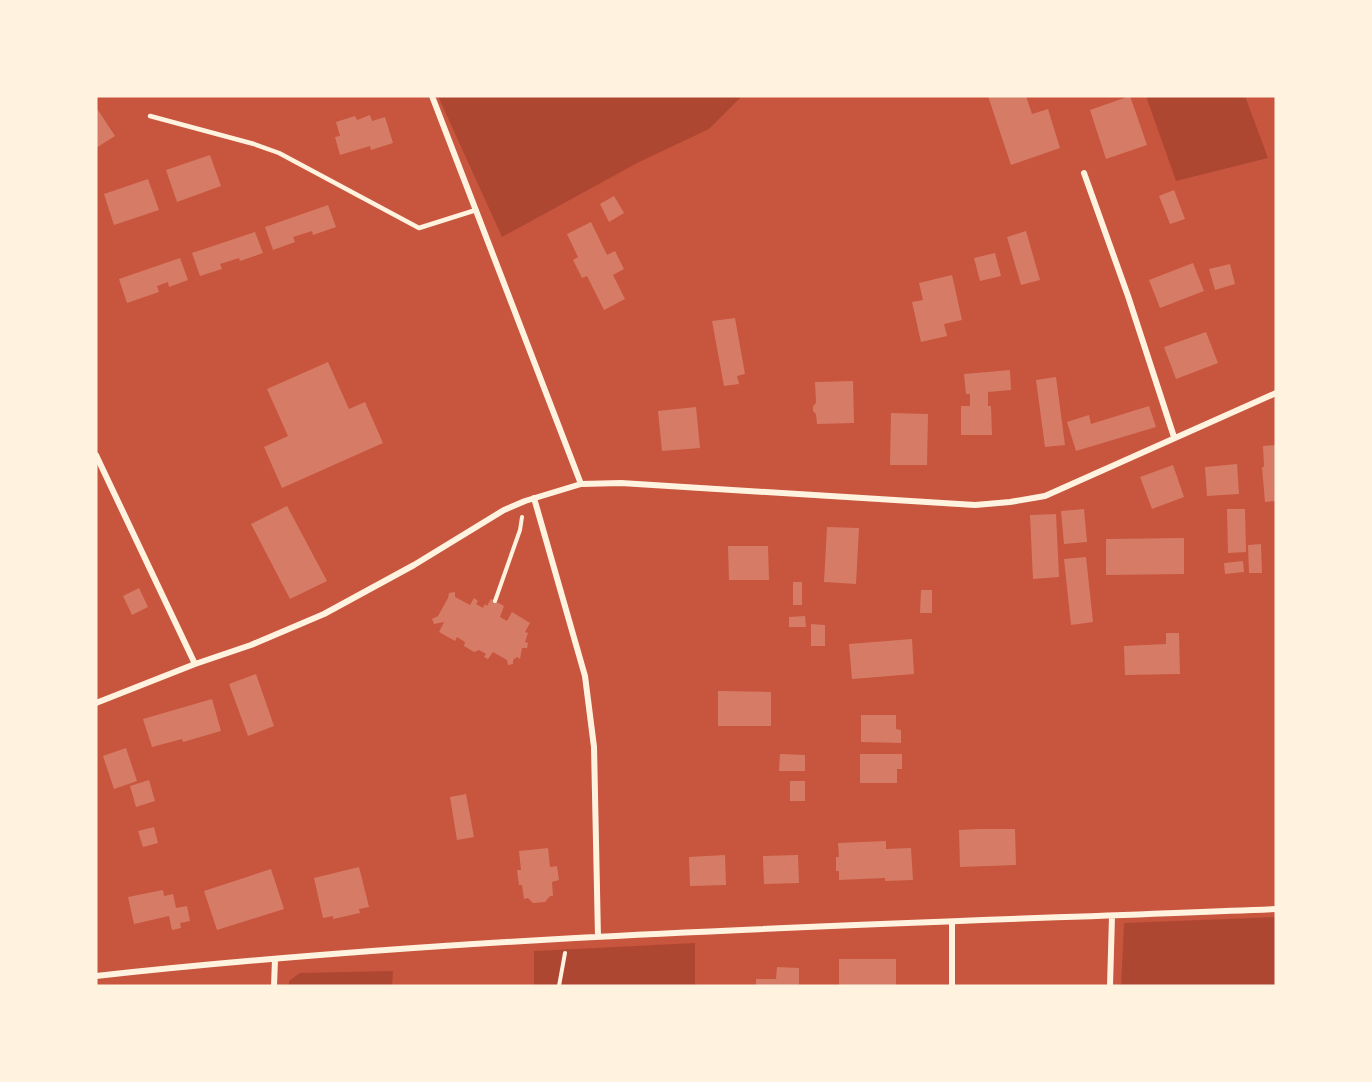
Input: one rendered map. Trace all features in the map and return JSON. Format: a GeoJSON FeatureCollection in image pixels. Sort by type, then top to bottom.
{"type":"FeatureCollection","features":[{"type":"Feature","properties":{"kind":"street"},"geometry":{"type":"LineString","coordinates":[[432,96],[581,484]]}},
{"type":"Feature","properties":{"kind":"street"},"geometry":{"type":"LineString","coordinates":[[1084,174],[1128,296],[1174,437]]}},
{"type":"Feature","properties":{"kind":"street"},"geometry":{"type":"LineString","coordinates":[[96,703],[195,664],[251,645],[324,614],[414,565],[504,510],[525,501],[581,484],[621,483],[975,505],[1010,502],[1045,496],[1276,393]]}},
{"type":"Feature","properties":{"kind":"street"},"geometry":{"type":"LineString","coordinates":[[96,455],[195,664]]}},
{"type":"Feature","properties":{"kind":"street"},"geometry":{"type":"LineString","coordinates":[[534,498],[585,676],[594,747],[598,937]]}},
{"type":"Feature","properties":{"kind":"street"},"geometry":{"type":"LineString","coordinates":[[96,976],[212,963],[568,937],[1276,909]]}},
{"type":"Feature","properties":{"kind":"street"},"geometry":{"type":"LineString","coordinates":[[1110,986],[1112,916]]}},
{"type":"Feature","properties":{"kind":"street"},"geometry":{"type":"LineString","coordinates":[[952,922],[952,986]]}},
{"type":"Feature","properties":{"kind":"street"},"geometry":{"type":"LineString","coordinates":[[274,986],[275,959]]}},
{"type":"Feature","properties":{"kind":"lane"},"geometry":{"type":"LineString","coordinates":[[150,116],[279,153],[419,228],[476,210]]}},
{"type":"Feature","properties":{"kind":"path"},"geometry":{"type":"LineString","coordinates":[[495,601],[520,531],[525,501]]}},
{"type":"Feature","properties":{"kind":"path"},"geometry":{"type":"LineString","coordinates":[[559,986],[568,937]]}},
{"type":"Feature","properties":{"kind":"shaded area"},"geometry":{"type":"Polygon","coordinates":[[[438,96],[742,96],[709,129],[639,162],[502,237],[438,96]]]}},
{"type":"Feature","properties":{"kind":"shaded area"},"geometry":{"type":"Polygon","coordinates":[[[1146,96],[1245,96],[1268,158],[1176,181],[1146,96]]]}},
{"type":"Feature","properties":{"kind":"shaded area"},"geometry":{"type":"Polygon","coordinates":[[[1276,917],[1276,986],[1121,986],[1124,923],[1276,917]]]}},
{"type":"Feature","properties":{"kind":"shaded area"},"geometry":{"type":"Polygon","coordinates":[[[695,943],[695,986],[534,986],[534,951],[695,943]]]}},
{"type":"Feature","properties":{"kind":"shaded area"},"geometry":{"type":"Polygon","coordinates":[[[393,971],[392,986],[289,986],[289,981],[300,973],[393,971]]]}},
{"type":"Feature","properties":{"kind":"building"},"geometry":{"type":"Polygon","coordinates":[[[988,96],[1026,96],[1032,114],[1048,109],[1060,148],[1011,165],[988,96]]]}},
{"type":"Feature","properties":{"kind":"building"},"geometry":{"type":"Polygon","coordinates":[[[1130,96],[1147,145],[1106,159],[1090,110],[1130,96]]]}},
{"type":"Feature","properties":{"kind":"building"},"geometry":{"type":"Polygon","coordinates":[[[96,107],[115,136],[96,148],[96,107]]]}},
{"type":"Feature","properties":{"kind":"building"},"geometry":{"type":"Polygon","coordinates":[[[370,115],[372,121],[385,117],[393,143],[371,150],[370,146],[340,155],[335,137],[340,136],[336,122],[355,116],[357,120],[370,115]]]}},
{"type":"Feature","properties":{"kind":"building"},"geometry":{"type":"Polygon","coordinates":[[[210,155],[221,186],[177,202],[166,170],[210,155]]]}},
{"type":"Feature","properties":{"kind":"building"},"geometry":{"type":"Polygon","coordinates":[[[148,179],[159,210],[114,225],[104,194],[148,179]]]}},
{"type":"Feature","properties":{"kind":"building"},"geometry":{"type":"Polygon","coordinates":[[[1174,190],[1185,219],[1170,224],[1159,196],[1174,190]]]}},
{"type":"Feature","properties":{"kind":"building"},"geometry":{"type":"Polygon","coordinates":[[[614,196],[624,213],[609,222],[600,204],[614,196]]]}},
{"type":"Feature","properties":{"kind":"building"},"geometry":{"type":"Polygon","coordinates":[[[328,205],[336,227],[313,235],[312,231],[293,237],[295,242],[273,250],[265,227],[328,205]]]}},
{"type":"Feature","properties":{"kind":"building"},"geometry":{"type":"Polygon","coordinates":[[[591,222],[607,255],[615,251],[624,269],[613,275],[625,299],[604,310],[587,276],[582,278],[573,260],[578,257],[567,234],[591,222]]]}},
{"type":"Feature","properties":{"kind":"building"},"geometry":{"type":"Polygon","coordinates":[[[1026,231],[1040,280],[1021,285],[1007,237],[1026,231]]]}},
{"type":"Feature","properties":{"kind":"building"},"geometry":{"type":"Polygon","coordinates":[[[255,232],[263,253],[240,261],[239,258],[220,264],[222,269],[200,276],[192,253],[255,232]]]}},
{"type":"Feature","properties":{"kind":"building"},"geometry":{"type":"Polygon","coordinates":[[[995,253],[1001,276],[980,281],[974,258],[995,253]]]}},
{"type":"Feature","properties":{"kind":"building"},"geometry":{"type":"Polygon","coordinates":[[[180,258],[188,280],[169,287],[168,282],[157,286],[159,292],[127,303],[119,279],[180,258]]]}},
{"type":"Feature","properties":{"kind":"building"},"geometry":{"type":"Polygon","coordinates":[[[1193,263],[1204,291],[1160,308],[1149,280],[1193,263]]]}},
{"type":"Feature","properties":{"kind":"building"},"geometry":{"type":"Polygon","coordinates":[[[1230,264],[1235,284],[1215,290],[1209,269],[1230,264]]]}},
{"type":"Feature","properties":{"kind":"building"},"geometry":{"type":"Polygon","coordinates":[[[952,275],[962,320],[944,324],[947,336],[921,342],[912,302],[923,300],[919,283],[952,275]]]}},
{"type":"Feature","properties":{"kind":"building"},"geometry":{"type":"Polygon","coordinates":[[[735,318],[745,374],[737,376],[739,384],[724,386],[712,321],[735,318]]]}},
{"type":"Feature","properties":{"kind":"building"},"geometry":{"type":"Polygon","coordinates":[[[1206,332],[1218,363],[1176,379],[1164,347],[1206,332]]]}},
{"type":"Feature","properties":{"kind":"building"},"geometry":{"type":"Polygon","coordinates":[[[328,362],[349,409],[365,402],[383,443],[282,488],[264,447],[288,436],[267,389],[328,362]]]}},
{"type":"Feature","properties":{"kind":"building"},"geometry":{"type":"Polygon","coordinates":[[[1010,370],[1011,390],[988,392],[992,435],[961,435],[961,406],[970,406],[970,394],[966,394],[964,374],[1010,370]]]}},
{"type":"Feature","properties":{"kind":"building"},"geometry":{"type":"Polygon","coordinates":[[[1056,377],[1065,445],[1045,447],[1036,380],[1056,377]]]}},
{"type":"Feature","properties":{"kind":"building"},"geometry":{"type":"Polygon","coordinates":[[[853,381],[854,423],[817,424],[816,414],[813,411],[816,403],[815,382],[853,381]]]}},
{"type":"Feature","properties":{"kind":"building"},"geometry":{"type":"Polygon","coordinates":[[[1149,406],[1156,427],[1076,451],[1067,422],[1089,415],[1091,424],[1149,406]]]}},
{"type":"Feature","properties":{"kind":"building"},"geometry":{"type":"Polygon","coordinates":[[[696,407],[700,448],[662,451],[658,411],[696,407]]]}},
{"type":"Feature","properties":{"kind":"building"},"geometry":{"type":"Polygon","coordinates":[[[891,413],[928,414],[927,465],[890,465],[891,413]]]}},
{"type":"Feature","properties":{"kind":"building"},"geometry":{"type":"Polygon","coordinates":[[[1276,445],[1276,501],[1265,502],[1263,446],[1276,445]]]}},
{"type":"Feature","properties":{"kind":"building"},"geometry":{"type":"Polygon","coordinates":[[[1237,464],[1239,494],[1207,496],[1205,467],[1237,464]]]}},
{"type":"Feature","properties":{"kind":"building"},"geometry":{"type":"Polygon","coordinates":[[[1173,465],[1184,497],[1152,509],[1140,477],[1173,465]]]}},
{"type":"Feature","properties":{"kind":"building"},"geometry":{"type":"Polygon","coordinates":[[[287,506],[327,581],[290,599],[251,524],[287,506]]]}},
{"type":"Feature","properties":{"kind":"building"},"geometry":{"type":"Polygon","coordinates":[[[1084,509],[1087,542],[1064,544],[1061,511],[1084,509]]]}},
{"type":"Feature","properties":{"kind":"building"},"geometry":{"type":"Polygon","coordinates":[[[1227,509],[1245,509],[1246,552],[1228,553],[1227,509]]]}},
{"type":"Feature","properties":{"kind":"building"},"geometry":{"type":"Polygon","coordinates":[[[1056,514],[1059,577],[1033,579],[1030,515],[1056,514]]]}},
{"type":"Feature","properties":{"kind":"building"},"geometry":{"type":"Polygon","coordinates":[[[827,527],[859,528],[856,584],[824,582],[827,527]]]}},
{"type":"Feature","properties":{"kind":"building"},"geometry":{"type":"Polygon","coordinates":[[[1184,538],[1184,574],[1106,575],[1106,539],[1184,538]]]}},
{"type":"Feature","properties":{"kind":"building"},"geometry":{"type":"Polygon","coordinates":[[[1261,544],[1262,573],[1249,573],[1248,545],[1261,544]]]}},
{"type":"Feature","properties":{"kind":"building"},"geometry":{"type":"Polygon","coordinates":[[[728,546],[768,546],[769,580],[729,580],[728,546]]]}},
{"type":"Feature","properties":{"kind":"building"},"geometry":{"type":"Polygon","coordinates":[[[1086,557],[1093,622],[1071,625],[1064,559],[1086,557]]]}},
{"type":"Feature","properties":{"kind":"building"},"geometry":{"type":"Polygon","coordinates":[[[1243,561],[1244,572],[1225,574],[1224,563],[1243,561]]]}},
{"type":"Feature","properties":{"kind":"building"},"geometry":{"type":"Polygon","coordinates":[[[793,582],[802,582],[802,605],[793,605],[793,582]]]}},
{"type":"Feature","properties":{"kind":"building"},"geometry":{"type":"Polygon","coordinates":[[[139,588],[148,607],[132,615],[123,596],[139,588]]]}},
{"type":"Feature","properties":{"kind":"building"},"geometry":{"type":"Polygon","coordinates":[[[921,590],[932,590],[932,613],[920,613],[921,590]]]}},
{"type":"Feature","properties":{"kind":"building"},"geometry":{"type":"Polygon","coordinates":[[[455,592],[455,597],[470,605],[474,598],[478,601],[476,604],[483,608],[491,599],[504,606],[500,617],[507,621],[512,612],[530,623],[525,632],[528,633],[525,642],[528,643],[527,648],[522,648],[520,659],[517,657],[513,660],[513,664],[508,665],[507,660],[493,652],[488,659],[484,657],[486,654],[479,650],[474,652],[464,646],[465,642],[457,637],[455,641],[439,632],[444,622],[434,624],[432,619],[438,616],[449,593],[455,592]]]}},
{"type":"Feature","properties":{"kind":"building"},"geometry":{"type":"Polygon","coordinates":[[[805,616],[806,627],[789,627],[789,617],[805,616]]]}},
{"type":"Feature","properties":{"kind":"building"},"geometry":{"type":"Polygon","coordinates":[[[811,624],[825,625],[825,646],[811,646],[811,624]]]}},
{"type":"Feature","properties":{"kind":"building"},"geometry":{"type":"Polygon","coordinates":[[[1166,633],[1179,633],[1180,674],[1125,675],[1124,646],[1166,644],[1166,633]]]}},
{"type":"Feature","properties":{"kind":"building"},"geometry":{"type":"Polygon","coordinates":[[[912,639],[914,674],[852,679],[849,644],[912,639]]]}},
{"type":"Feature","properties":{"kind":"building"},"geometry":{"type":"Polygon","coordinates":[[[256,674],[274,726],[248,736],[229,684],[256,674]]]}},
{"type":"Feature","properties":{"kind":"building"},"geometry":{"type":"Polygon","coordinates":[[[718,691],[771,692],[771,726],[718,726],[718,691]]]}},
{"type":"Feature","properties":{"kind":"building"},"geometry":{"type":"Polygon","coordinates":[[[212,699],[221,731],[183,742],[182,739],[152,747],[143,719],[212,699]]]}},
{"type":"Feature","properties":{"kind":"building"},"geometry":{"type":"Polygon","coordinates":[[[861,715],[896,715],[896,729],[901,730],[901,743],[861,742],[861,715]]]}},
{"type":"Feature","properties":{"kind":"building"},"geometry":{"type":"Polygon","coordinates":[[[126,748],[137,781],[114,789],[103,756],[126,748]]]}},
{"type":"Feature","properties":{"kind":"building"},"geometry":{"type":"Polygon","coordinates":[[[780,754],[805,755],[805,771],[779,771],[780,754]]]}},
{"type":"Feature","properties":{"kind":"building"},"geometry":{"type":"Polygon","coordinates":[[[860,754],[902,754],[902,769],[897,769],[897,783],[860,783],[860,754]]]}},
{"type":"Feature","properties":{"kind":"building"},"geometry":{"type":"Polygon","coordinates":[[[149,780],[155,801],[136,807],[130,786],[149,780]]]}},
{"type":"Feature","properties":{"kind":"building"},"geometry":{"type":"Polygon","coordinates":[[[790,781],[805,781],[805,801],[790,801],[790,781]]]}},
{"type":"Feature","properties":{"kind":"building"},"geometry":{"type":"Polygon","coordinates":[[[466,794],[474,837],[457,840],[450,797],[466,794]]]}},
{"type":"Feature","properties":{"kind":"building"},"geometry":{"type":"Polygon","coordinates":[[[154,827],[158,843],[143,847],[138,831],[154,827]]]}},
{"type":"Feature","properties":{"kind":"building"},"geometry":{"type":"Polygon","coordinates":[[[1015,829],[1016,865],[960,867],[959,830],[1015,829]]]}},
{"type":"Feature","properties":{"kind":"building"},"geometry":{"type":"Polygon","coordinates":[[[886,841],[886,849],[911,848],[913,880],[885,881],[885,878],[839,880],[839,871],[836,871],[836,857],[839,857],[838,843],[886,841]]]}},
{"type":"Feature","properties":{"kind":"building"},"geometry":{"type":"Polygon","coordinates":[[[548,848],[550,867],[557,866],[559,880],[552,882],[553,896],[545,902],[533,903],[528,898],[524,899],[522,885],[519,885],[517,870],[521,870],[519,851],[548,848]]]}},
{"type":"Feature","properties":{"kind":"building"},"geometry":{"type":"Polygon","coordinates":[[[725,855],[726,885],[690,886],[689,857],[725,855]]]}},
{"type":"Feature","properties":{"kind":"building"},"geometry":{"type":"Polygon","coordinates":[[[798,855],[799,883],[764,884],[763,856],[798,855]]]}},
{"type":"Feature","properties":{"kind":"building"},"geometry":{"type":"Polygon","coordinates":[[[359,867],[369,907],[359,909],[360,913],[333,919],[333,916],[323,918],[314,878],[359,867]]]}},
{"type":"Feature","properties":{"kind":"building"},"geometry":{"type":"Polygon","coordinates":[[[271,869],[284,909],[217,930],[204,891],[271,869]]]}},
{"type":"Feature","properties":{"kind":"building"},"geometry":{"type":"Polygon","coordinates":[[[163,890],[164,896],[173,894],[176,908],[187,906],[190,921],[180,923],[181,928],[172,930],[169,916],[134,924],[128,897],[163,890]]]}},
{"type":"Feature","properties":{"kind":"building"},"geometry":{"type":"Polygon","coordinates":[[[839,959],[896,959],[896,986],[839,986],[839,959]]]}},
{"type":"Feature","properties":{"kind":"building"},"geometry":{"type":"Polygon","coordinates":[[[777,967],[799,968],[799,986],[756,986],[756,979],[776,979],[777,967]]]}}]}
